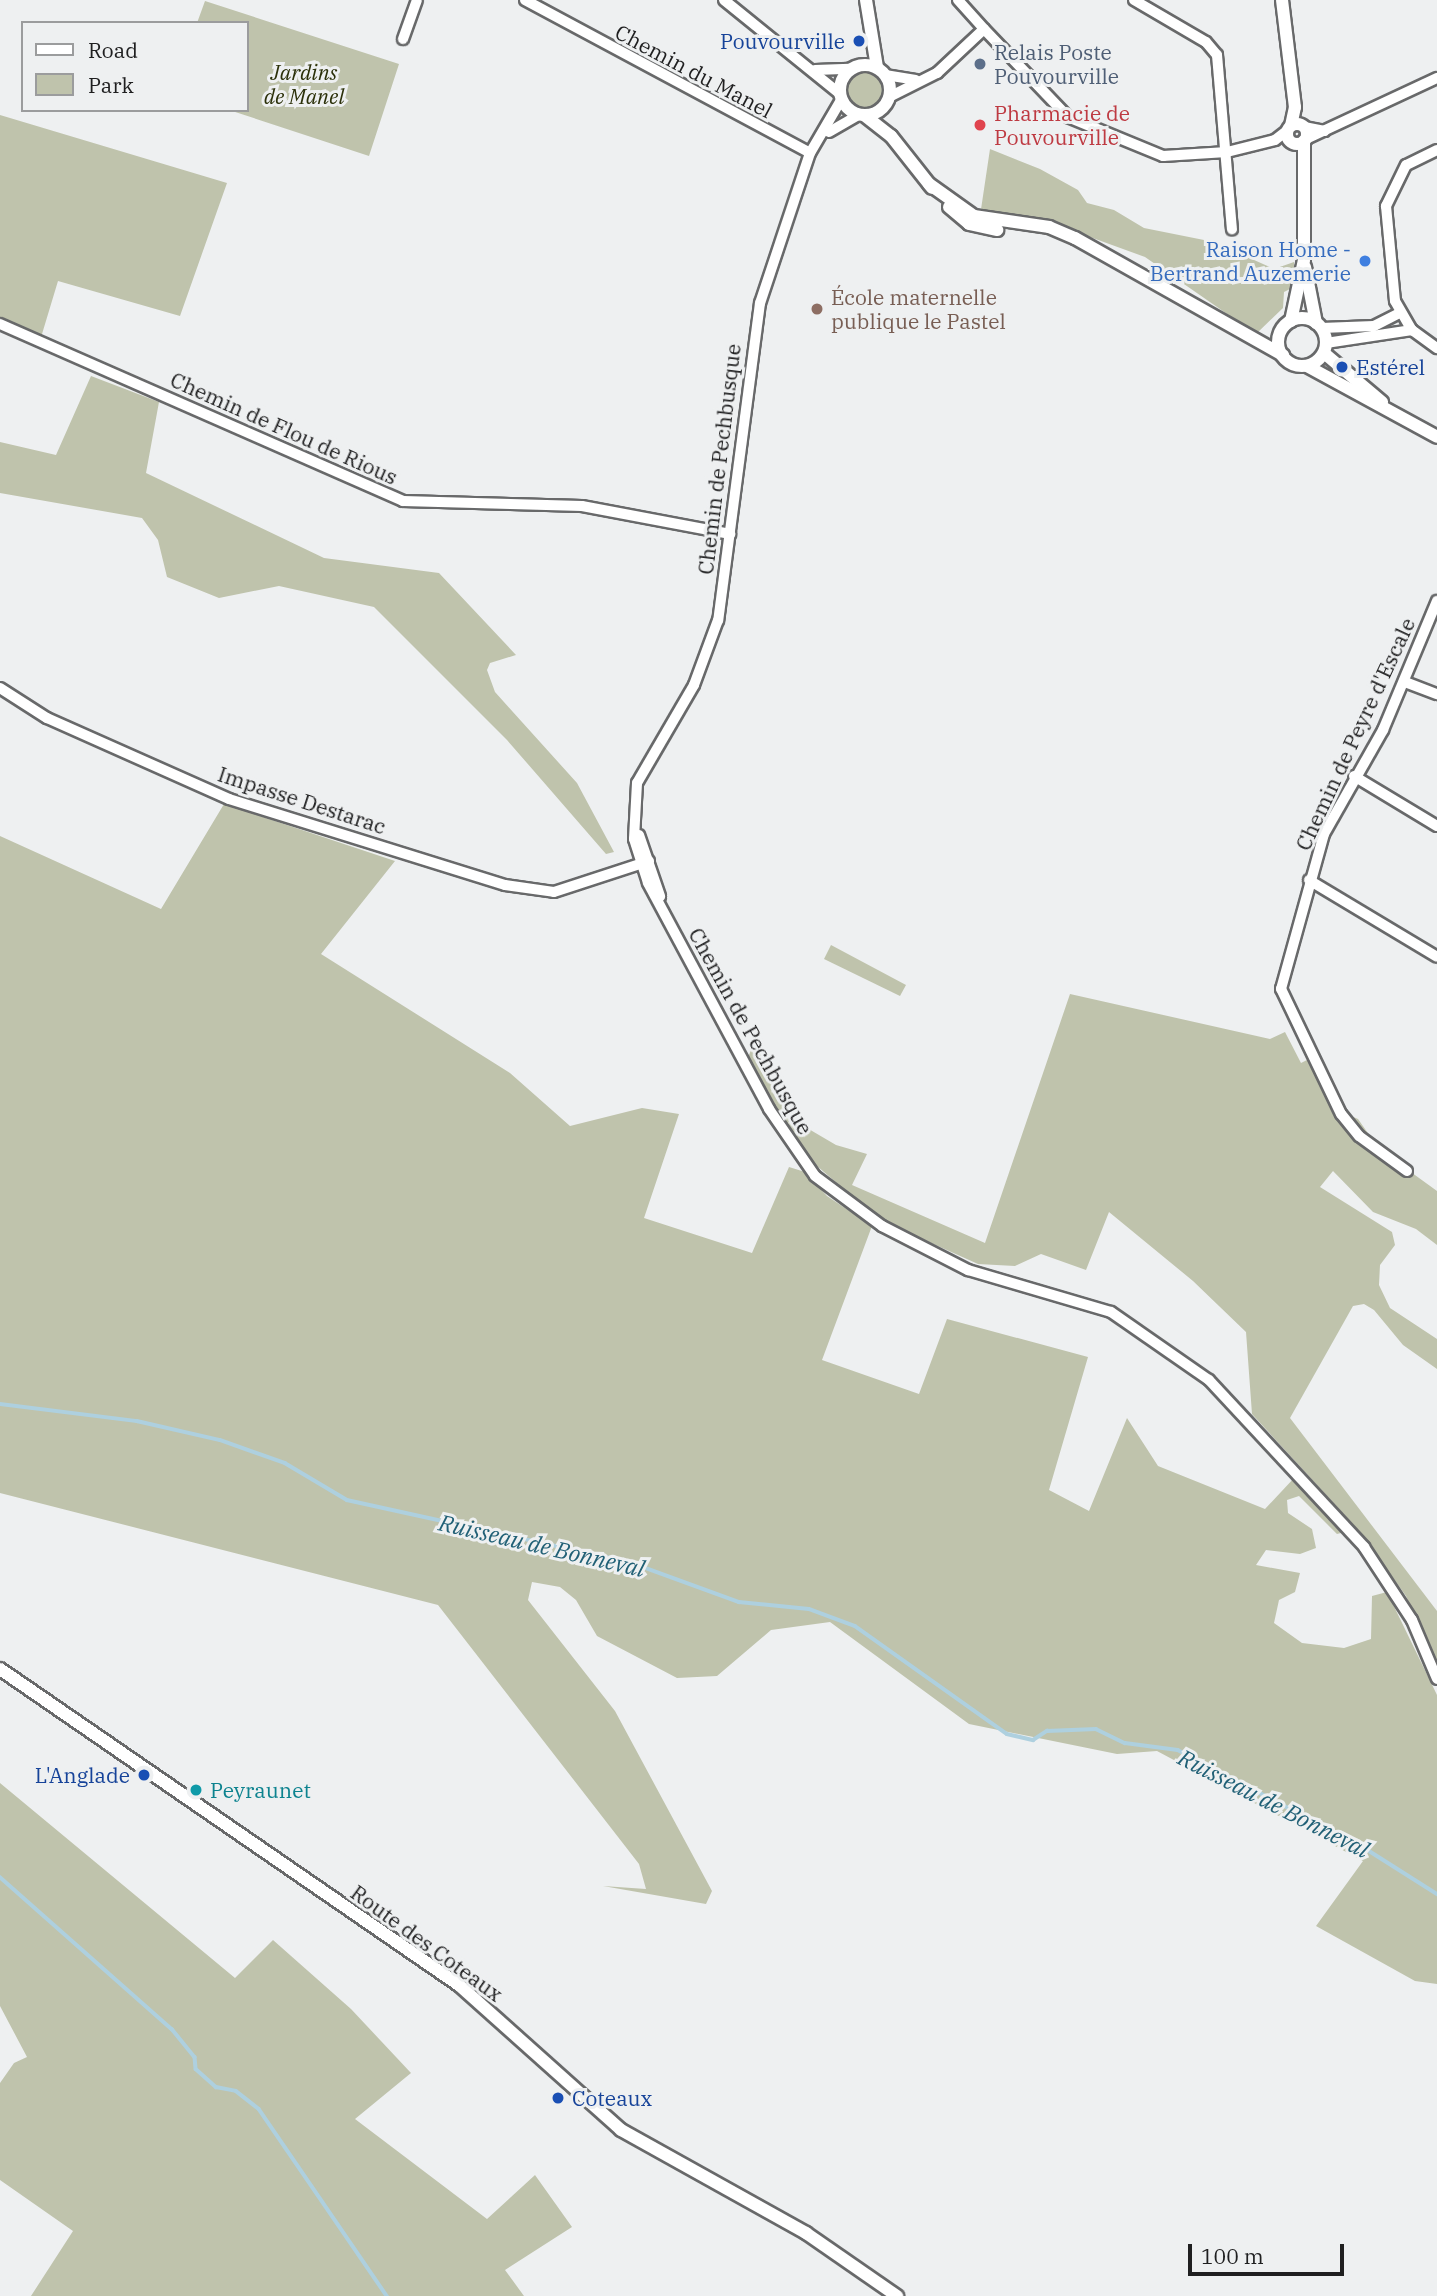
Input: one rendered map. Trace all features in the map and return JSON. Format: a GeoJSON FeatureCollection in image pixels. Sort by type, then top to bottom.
{"type":"FeatureCollection","features":[{"type":"Feature","properties":{"kind":"street"},"geometry":{"type":"LineString","coordinates":[[403,39],[417,0]]}},
{"type":"Feature","properties":{"kind":"street","name":"Chemin du Manel"},"geometry":{"type":"LineString","coordinates":[[525,0],[810,153]]}},
{"type":"Feature","properties":{"kind":"street"},"geometry":{"type":"LineString","coordinates":[[724,0],[815,70],[861,115],[891,136],[929,184],[977,228],[1040,230],[1075,238],[1252,340],[1307,366],[1437,437]]}},
{"type":"Feature","properties":{"kind":"street"},"geometry":{"type":"LineString","coordinates":[[866,0],[869,24],[888,100],[891,136]]}},
{"type":"Feature","properties":{"kind":"street"},"geometry":{"type":"LineString","coordinates":[[958,0],[1076,121],[1163,156],[1227,152],[1297,134],[1325,131],[1437,78]]}},
{"type":"Feature","properties":{"kind":"street"},"geometry":{"type":"LineString","coordinates":[[1134,0],[1213,48],[1227,152],[1231,229]]}},
{"type":"Feature","properties":{"kind":"street"},"geometry":{"type":"LineString","coordinates":[[1282,0],[1301,165],[1304,260],[1325,348],[1332,366],[1410,423]]}},
{"type":"Feature","properties":{"kind":"street"},"geometry":{"type":"LineString","coordinates":[[840,96],[869,24]]}},
{"type":"Feature","properties":{"kind":"street"},"geometry":{"type":"LineString","coordinates":[[861,115],[949,64],[984,29]]}},
{"type":"Feature","properties":{"kind":"street"},"geometry":{"type":"LineString","coordinates":[[815,70],[853,68],[922,80]]}},
{"type":"Feature","properties":{"kind":"street","name":"Chemin de Pechbusque"},"geometry":{"type":"LineString","coordinates":[[638,855],[635,823],[637,783],[705,660],[718,620],[757,314],[810,153],[824,136],[840,96]]}},
{"type":"Feature","properties":{"kind":"street","name":"Chemin de Pechbusque"},"geometry":{"type":"LineString","coordinates":[[824,136],[861,115]]}},
{"type":"Feature","properties":{"kind":"street"},"geometry":{"type":"LineString","coordinates":[[1437,150],[1406,165],[1387,195],[1390,266],[1399,313],[1412,330],[1437,348]]}},
{"type":"Feature","properties":{"kind":"street"},"geometry":{"type":"LineString","coordinates":[[1252,340],[1280,333],[1291,321],[1304,260]]}},
{"type":"Feature","properties":{"kind":"street"},"geometry":{"type":"LineString","coordinates":[[1291,321],[1319,326],[1374,326],[1399,313]]}},
{"type":"Feature","properties":{"kind":"street","name":"Chemin de Flou de Rious"},"geometry":{"type":"LineString","coordinates":[[0,324],[403,501],[582,506],[730,534]]}},
{"type":"Feature","properties":{"kind":"street"},"geometry":{"type":"LineString","coordinates":[[1307,366],[1325,348],[1412,330]]}},
{"type":"Feature","properties":{"kind":"street"},"geometry":{"type":"LineString","coordinates":[[1280,333],[1283,355]]}},
{"type":"Feature","properties":{"kind":"street","name":"Chemin de Peyre d'Escale"},"geometry":{"type":"LineString","coordinates":[[1407,1171],[1359,1136],[1341,1114],[1284,999],[1283,976],[1309,880],[1330,821],[1405,682],[1437,601]]}},
{"type":"Feature","properties":{"kind":"street"},"geometry":{"type":"LineString","coordinates":[[1405,682],[1437,694]]}},
{"type":"Feature","properties":{"kind":"street","name":"Impasse Destarac"},"geometry":{"type":"LineString","coordinates":[[0,688],[47,718],[229,799],[351,840],[537,892],[567,890],[646,864]]}},
{"type":"Feature","properties":{"kind":"street"},"geometry":{"type":"LineString","coordinates":[[1354,776],[1437,826]]}},
{"type":"Feature","properties":{"kind":"street","name":"Chemin de Pechbusque"},"geometry":{"type":"LineString","coordinates":[[635,823],[646,864],[665,911],[763,1099],[815,1177],[882,1226],[968,1270],[1111,1312],[1209,1380],[1364,1547],[1412,1620],[1437,1679]]}},
{"type":"Feature","properties":{"kind":"street"},"geometry":{"type":"LineString","coordinates":[[638,855],[646,864]]}},
{"type":"Feature","properties":{"kind":"street","name":"Impasse Destarac"},"geometry":{"type":"LineString","coordinates":[[606,876],[638,855]]}},
{"type":"Feature","properties":{"kind":"street"},"geometry":{"type":"LineString","coordinates":[[1309,880],[1437,957]]}},
{"type":"Feature","properties":{"kind":"street","name":"Route des Coteaux"},"geometry":{"type":"LineString","coordinates":[[0,1669],[459,1985],[621,2130],[806,2233],[897,2296]]}},
{"type":"Feature","properties":{"kind":"green space","name":"Jardins de Manel"},"geometry":{"type":"Polygon","coordinates":[[[205,1],[399,64],[369,156],[235,112],[248,112],[248,21],[198,21],[205,1]]]}},
{"type":"Feature","properties":{"kind":"green space"},"geometry":{"type":"Polygon","coordinates":[[[864,72],[877,77],[882,90],[877,103],[864,108],[851,103],[846,90],[851,77],[864,72]]]}},
{"type":"Feature","properties":{"kind":"green space"},"geometry":{"type":"Polygon","coordinates":[[[0,115],[227,183],[180,316],[58,281],[39,344],[0,329],[0,115]]]}},
{"type":"Feature","properties":{"kind":"green space"},"geometry":{"type":"Polygon","coordinates":[[[990,149],[1040,169],[1078,190],[1087,203],[1114,210],[1144,228],[1214,242],[1274,269],[1294,262],[1294,287],[1284,292],[1283,308],[1256,334],[1145,257],[1046,221],[980,216],[990,149]]]}},
{"type":"Feature","properties":{"kind":"green space"},"geometry":{"type":"Polygon","coordinates":[[[91,376],[159,402],[146,473],[324,558],[439,573],[516,655],[490,663],[487,670],[495,692],[577,783],[614,852],[606,854],[507,740],[374,607],[279,586],[219,598],[167,577],[158,540],[142,518],[0,493],[0,442],[56,455],[91,376]]]}},
{"type":"Feature","properties":{"kind":"green space"},"geometry":{"type":"Polygon","coordinates":[[[224,804],[395,861],[321,954],[510,1073],[570,1126],[642,1108],[679,1114],[644,1218],[752,1253],[789,1167],[805,1172],[827,1196],[872,1226],[822,1360],[919,1394],[947,1319],[1088,1357],[1049,1490],[1089,1511],[1127,1418],[1158,1466],[1265,1509],[1295,1477],[1345,1532],[1337,1534],[1299,1496],[1287,1500],[1288,1513],[1312,1529],[1316,1548],[1300,1554],[1266,1550],[1256,1565],[1300,1573],[1295,1592],[1279,1600],[1274,1623],[1302,1643],[1344,1648],[1371,1639],[1372,1596],[1387,1592],[1437,1695],[1437,1984],[1415,1981],[1316,1926],[1363,1861],[1157,1751],[1117,1754],[969,1724],[830,1622],[771,1630],[717,1676],[677,1678],[597,1636],[576,1600],[560,1587],[532,1582],[528,1600],[615,1711],[712,1891],[706,1904],[603,1886],[646,1889],[639,1864],[438,1605],[0,1493],[0,836],[161,909],[224,804]]]}},
{"type":"Feature","properties":{"kind":"green space"},"geometry":{"type":"Polygon","coordinates":[[[831,945],[906,985],[900,996],[824,959],[831,945]]]}},
{"type":"Feature","properties":{"kind":"green space"},"geometry":{"type":"Polygon","coordinates":[[[1070,994],[1270,1039],[1285,1032],[1301,1063],[1317,1055],[1344,1113],[1358,1119],[1379,1149],[1437,1191],[1437,1245],[1416,1229],[1373,1212],[1333,1171],[1320,1187],[1392,1232],[1395,1245],[1380,1265],[1379,1285],[1390,1308],[1437,1339],[1437,1369],[1403,1345],[1374,1310],[1364,1304],[1353,1306],[1290,1418],[1437,1611],[1437,1664],[1406,1596],[1360,1532],[1252,1414],[1246,1332],[1193,1281],[1109,1212],[1086,1270],[1041,1254],[1015,1266],[978,1264],[880,1220],[803,1154],[747,1060],[755,1040],[807,1128],[836,1145],[867,1154],[852,1185],[985,1243],[1070,994]]]}},
{"type":"Feature","properties":{"kind":"green space"},"geometry":{"type":"Polygon","coordinates":[[[0,1783],[235,1978],[273,1940],[351,2009],[411,2073],[355,2119],[487,2219],[535,2175],[572,2227],[505,2270],[524,2296],[31,2296],[73,2231],[0,2180],[0,2083],[14,2063],[27,2057],[0,2006],[0,1783]]]}},
{"type":"Feature","properties":{"kind":"waterway","name":"Ruisseau de Bonneval"},"geometry":{"type":"LineString","coordinates":[[0,1404],[137,1421],[220,1440],[285,1463],[347,1500],[629,1562],[739,1602],[809,1609],[855,1626],[1007,1734],[1033,1740],[1047,1731],[1096,1729],[1125,1743],[1178,1750],[1363,1847],[1437,1894]]}},
{"type":"Feature","properties":{"kind":"waterway"},"geometry":{"type":"LineString","coordinates":[[0,1877],[172,2029],[195,2057],[196,2069],[216,2087],[236,2091],[259,2109],[387,2296]]}},
{"type":"Feature","properties":{"kind":"place","name":"Pouvourville"},"geometry":{"type":"Point","coordinates":[859,41]}},
{"type":"Feature","properties":{"kind":"place","name":"Relais Poste Pouvourville"},"geometry":{"type":"Point","coordinates":[980,64]}},
{"type":"Feature","properties":{"kind":"place","name":"Pharmacie de Pouvourville"},"geometry":{"type":"Point","coordinates":[980,125]}},
{"type":"Feature","properties":{"kind":"place","name":"Raison Home - Bertrand Auzemerie"},"geometry":{"type":"Point","coordinates":[1365,261]}},
{"type":"Feature","properties":{"kind":"place","name":"École maternelle publique le Pastel"},"geometry":{"type":"Point","coordinates":[817,309]}},
{"type":"Feature","properties":{"kind":"place","name":"Estérel"},"geometry":{"type":"Point","coordinates":[1342,367]}},
{"type":"Feature","properties":{"kind":"place","name":"L'Anglade"},"geometry":{"type":"Point","coordinates":[144,1775]}},
{"type":"Feature","properties":{"kind":"place","name":"Peyraunet"},"geometry":{"type":"Point","coordinates":[196,1790]}},
{"type":"Feature","properties":{"kind":"place","name":"Coteaux"},"geometry":{"type":"Point","coordinates":[558,2098]}}]}
